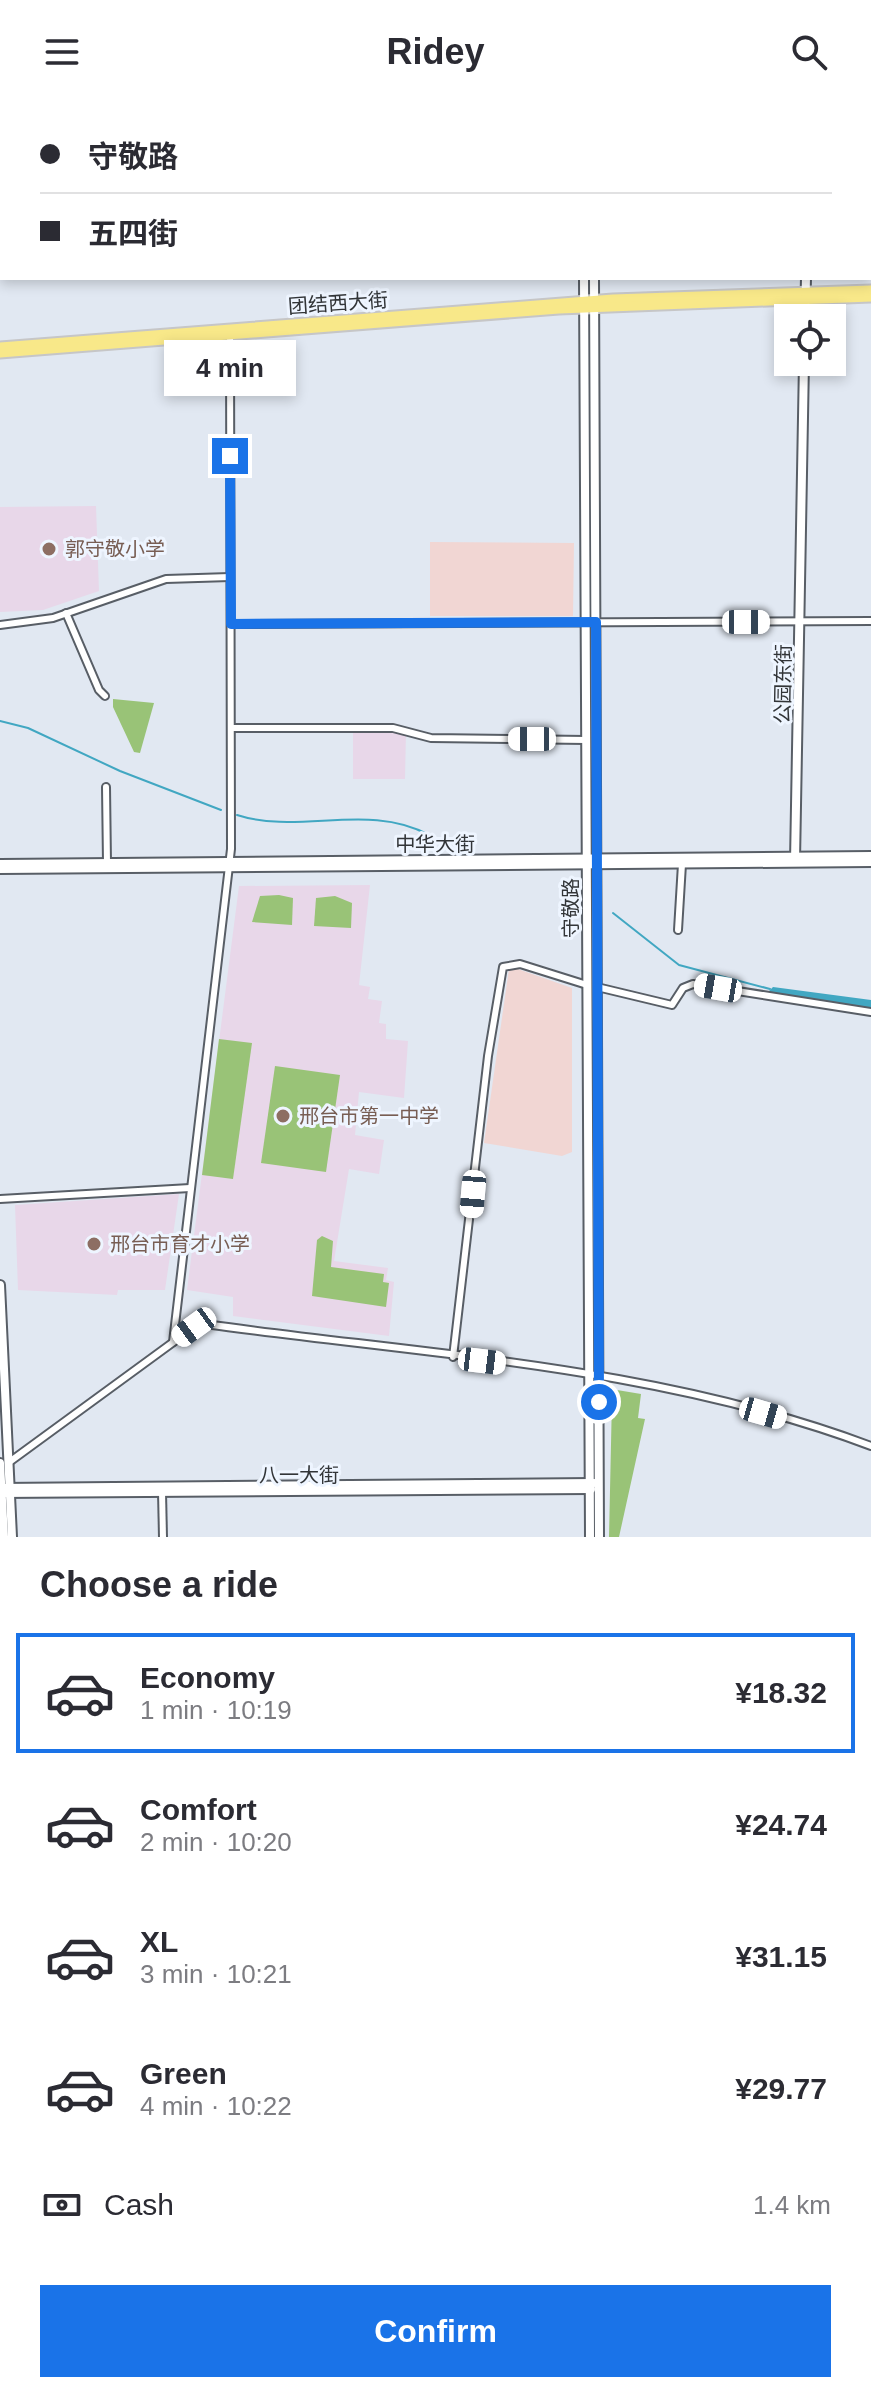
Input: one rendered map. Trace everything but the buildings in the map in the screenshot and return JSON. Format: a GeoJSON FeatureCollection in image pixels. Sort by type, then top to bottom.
{"type":"FeatureCollection","features":[{"type":"Feature","properties":{"kind":"main road","name":"团结西大街"},"geometry":{"type":"LineString","coordinates":[[805,296],[871,290]]}},
{"type":"Feature","properties":{"kind":"main road","name":"团结西大街"},"geometry":{"type":"LineString","coordinates":[[0,347],[590,304],[805,296],[871,297]]}},
{"type":"Feature","properties":{"kind":"main road","name":"团结西大街"},"geometry":{"type":"LineString","coordinates":[[0,353],[590,304]]}},
{"type":"Feature","properties":{"kind":"street","name":"守敬路"},"geometry":{"type":"LineString","coordinates":[[584,280],[590,304]]}},
{"type":"Feature","properties":{"kind":"street","name":"守敬路"},"geometry":{"type":"LineString","coordinates":[[594,280],[590,304],[592,862],[587,985],[594,1375]]}},
{"type":"Feature","properties":{"kind":"street"},"geometry":{"type":"LineString","coordinates":[[805,304],[806,280]]}},
{"type":"Feature","properties":{"kind":"street"},"geometry":{"type":"LineString","coordinates":[[173,1342],[230,864],[230,335]]}},
{"type":"Feature","properties":{"kind":"street","name":"公园东街"},"geometry":{"type":"LineString","coordinates":[[796,860],[804,376]]}},
{"type":"Feature","properties":{"kind":"street"},"geometry":{"type":"LineString","coordinates":[[0,625],[66,613],[166,579],[230,577]]}},
{"type":"Feature","properties":{"kind":"street"},"geometry":{"type":"LineString","coordinates":[[66,613],[99,690],[105,696]]}},
{"type":"Feature","properties":{"kind":"street"},"geometry":{"type":"LineString","coordinates":[[231,624],[871,621]]}},
{"type":"Feature","properties":{"kind":"street","name":"守敬路"},"geometry":{"type":"LineString","coordinates":[[590,1537],[594,1486],[597,987],[586,740],[591,622]]}},
{"type":"Feature","properties":{"kind":"street"},"geometry":{"type":"LineString","coordinates":[[231,728],[393,728],[431,738],[586,740]]}},
{"type":"Feature","properties":{"kind":"street"},"geometry":{"type":"LineString","coordinates":[[106,787],[107,863]]}},
{"type":"Feature","properties":{"kind":"street","name":"中华大街"},"geometry":{"type":"LineString","coordinates":[[0,866],[871,859]]}},
{"type":"Feature","properties":{"kind":"street","name":"中华大街"},"geometry":{"type":"LineString","coordinates":[[592,862],[682,864],[796,860]]}},
{"type":"Feature","properties":{"kind":"street","name":"中华大街"},"geometry":{"type":"LineString","coordinates":[[0,866],[230,864]]}},
{"type":"Feature","properties":{"kind":"street"},"geometry":{"type":"LineString","coordinates":[[678,930],[682,864]]}},
{"type":"Feature","properties":{"kind":"street"},"geometry":{"type":"LineString","coordinates":[[453,1357],[488,1056],[503,967],[520,964],[587,985]]}},
{"type":"Feature","properties":{"kind":"street"},"geometry":{"type":"LineString","coordinates":[[597,987],[667,1005],[676,1001],[683,988],[693,984],[871,1012]]}},
{"type":"Feature","properties":{"kind":"street"},"geometry":{"type":"LineString","coordinates":[[0,1199],[190,1188]]}},
{"type":"Feature","properties":{"kind":"street"},"geometry":{"type":"LineString","coordinates":[[0,1285],[4,1537]]}},
{"type":"Feature","properties":{"kind":"street"},"geometry":{"type":"LineString","coordinates":[[4,1463],[197,1325],[205,1324],[594,1375],[729,1403],[871,1446]]}},
{"type":"Feature","properties":{"kind":"street","name":"守敬路"},"geometry":{"type":"LineString","coordinates":[[594,1486],[599,1537]]}},
{"type":"Feature","properties":{"kind":"street","name":"八一大街"},"geometry":{"type":"LineString","coordinates":[[4,1490],[594,1486]]}},
{"type":"Feature","properties":{"kind":"street","name":"八一大街"},"geometry":{"type":"LineString","coordinates":[[4,1490],[162,1492],[594,1486]]}},
{"type":"Feature","properties":{"kind":"street"},"geometry":{"type":"LineString","coordinates":[[4,1490],[12,1537]]}},
{"type":"Feature","properties":{"kind":"street"},"geometry":{"type":"LineString","coordinates":[[162,1492],[163,1537]]}},
{"type":"Feature","properties":{"kind":"shaded area","name":"郭守敬小学"},"geometry":{"type":"Polygon","coordinates":[[[96,506],[99,591],[43,610],[0,612],[0,507],[96,506]]]}},
{"type":"Feature","properties":{"kind":"shaded area"},"geometry":{"type":"Polygon","coordinates":[[[430,542],[574,543],[573,616],[430,616],[430,542]]]}},
{"type":"Feature","properties":{"kind":"shaded area"},"geometry":{"type":"Polygon","coordinates":[[[353,733],[406,733],[405,779],[353,779],[353,733]]]}},
{"type":"Feature","properties":{"kind":"shaded area","name":"邢台市第一中学"},"geometry":{"type":"Polygon","coordinates":[[[370,885],[359,985],[370,987],[368,999],[382,1001],[379,1023],[386,1024],[386,1039],[408,1041],[404,1098],[359,1092],[355,1135],[384,1140],[379,1174],[349,1169],[334,1261],[388,1268],[386,1280],[394,1282],[389,1336],[233,1316],[233,1297],[187,1290],[239,886],[370,885]]]}},
{"type":"Feature","properties":{"kind":"shaded area"},"geometry":{"type":"Polygon","coordinates":[[[515,968],[572,988],[572,1152],[562,1156],[484,1143],[509,969],[515,968]]]}},
{"type":"Feature","properties":{"kind":"shaded area","name":"邢台市育才小学"},"geometry":{"type":"Polygon","coordinates":[[[179,1194],[165,1290],[118,1290],[117,1295],[18,1290],[15,1205],[179,1194]]]}},
{"type":"Feature","properties":{"kind":"green space"},"geometry":{"type":"Polygon","coordinates":[[[113,699],[154,703],[140,753],[134,752],[113,707],[113,699]]]}},
{"type":"Feature","properties":{"kind":"green space"},"geometry":{"type":"Polygon","coordinates":[[[260,896],[293,898],[292,925],[252,922],[260,896]]]}},
{"type":"Feature","properties":{"kind":"green space"},"geometry":{"type":"Polygon","coordinates":[[[335,896],[352,903],[351,928],[314,926],[316,898],[335,896]]]}},
{"type":"Feature","properties":{"kind":"green space"},"geometry":{"type":"Polygon","coordinates":[[[219,1039],[252,1043],[233,1179],[202,1175],[219,1039]]]}},
{"type":"Feature","properties":{"kind":"green space"},"geometry":{"type":"Polygon","coordinates":[[[275,1066],[340,1075],[326,1172],[261,1163],[275,1066]]]}},
{"type":"Feature","properties":{"kind":"green space"},"geometry":{"type":"Polygon","coordinates":[[[322,1236],[333,1241],[331,1267],[384,1274],[383,1282],[389,1283],[386,1307],[312,1296],[317,1240],[322,1236]]]}},
{"type":"Feature","properties":{"kind":"green space"},"geometry":{"type":"Polygon","coordinates":[[[617,1390],[641,1394],[638,1418],[645,1419],[619,1537],[609,1537],[612,1398],[617,1390]]]}},
{"type":"Feature","properties":{"kind":"water"},"geometry":{"type":"Polygon","coordinates":[[[773,987],[871,1000],[871,1008],[766,994],[773,987]]]}},
{"type":"Feature","properties":{"kind":"waterway"},"geometry":{"type":"LineString","coordinates":[[0,721],[28,728],[120,771],[221,810]]}},
{"type":"Feature","properties":{"kind":"waterway"},"geometry":{"type":"LineString","coordinates":[[237,815],[285,822],[382,821],[406,825],[429,835]]}},
{"type":"Feature","properties":{"kind":"waterway"},"geometry":{"type":"LineString","coordinates":[[613,913],[679,965],[770,989]]}},
{"type":"Feature","properties":{"kind":"place","name":"郭守敬小学"},"geometry":{"type":"Point","coordinates":[49,549]}},
{"type":"Feature","properties":{"kind":"place","name":"邢台市第一中学"},"geometry":{"type":"Point","coordinates":[283,1116]}},
{"type":"Feature","properties":{"kind":"place","name":"邢台市育才小学"},"geometry":{"type":"Point","coordinates":[94,1244]}},
{"type":"Feature","properties":{"kind":"route"},"geometry":{"type":"LineString","coordinates":[[230,456],[231,624],[596,622],[599,1402]]}}]}
